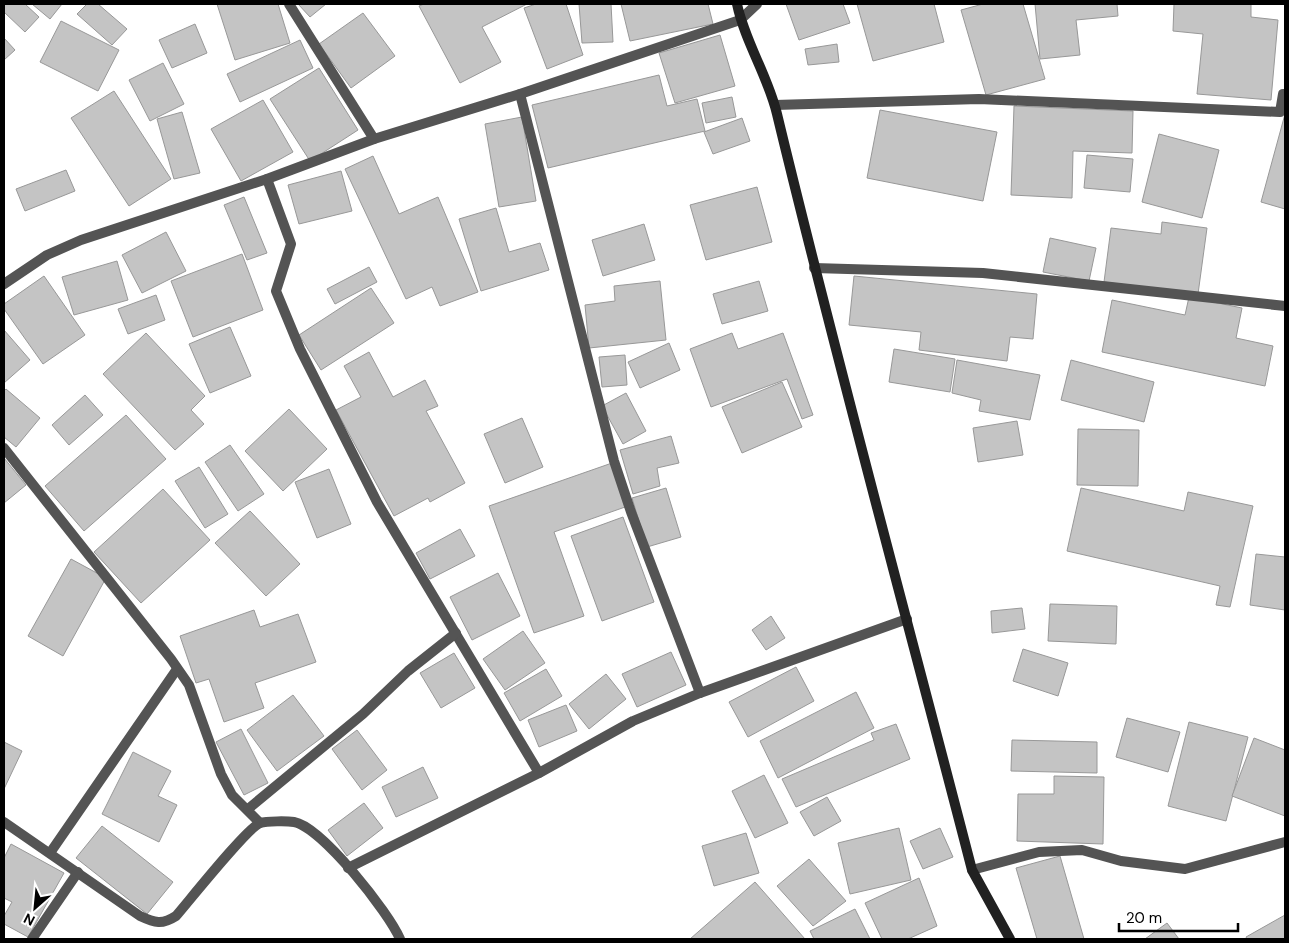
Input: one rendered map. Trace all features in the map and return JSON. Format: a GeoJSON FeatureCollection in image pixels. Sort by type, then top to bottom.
{"type":"FeatureCollection","features":[{"type":"Feature","properties":{"kind":"main road"},"geometry":{"type":"LineString","coordinates":[[737,4],[740,20],[775,106],[814,268],[972,870],[1010,939]]}},
{"type":"Feature","properties":{"kind":"street"},"geometry":{"type":"LineString","coordinates":[[289,4],[374,139]]}},
{"type":"Feature","properties":{"kind":"street"},"geometry":{"type":"LineString","coordinates":[[4,284],[47,255],[81,240],[267,179],[374,139],[520,94],[740,20],[757,4]]}},
{"type":"Feature","properties":{"kind":"street"},"geometry":{"type":"LineString","coordinates":[[520,94],[614,461],[631,512],[700,693]]}},
{"type":"Feature","properties":{"kind":"street"},"geometry":{"type":"LineString","coordinates":[[775,106],[979,99],[1280,112],[1283,94],[1285,94]]}},
{"type":"Feature","properties":{"kind":"street"},"geometry":{"type":"LineString","coordinates":[[267,179],[291,244],[276,291],[300,349],[378,502],[476,664],[539,773]]}},
{"type":"Feature","properties":{"kind":"street"},"geometry":{"type":"LineString","coordinates":[[814,268],[983,273],[1285,306]]}},
{"type":"Feature","properties":{"kind":"street"},"geometry":{"type":"LineString","coordinates":[[4,448],[189,685],[221,774],[232,795],[260,823]]}},
{"type":"Feature","properties":{"kind":"street"},"geometry":{"type":"LineString","coordinates":[[348,868],[539,773],[604,735],[700,693],[907,618]]}},
{"type":"Feature","properties":{"kind":"street"},"geometry":{"type":"LineString","coordinates":[[248,809],[363,714],[408,671],[456,633]]}},
{"type":"Feature","properties":{"kind":"street"},"geometry":{"type":"LineString","coordinates":[[50,853],[177,669]]}},
{"type":"Feature","properties":{"kind":"street"},"geometry":{"type":"LineString","coordinates":[[4,822],[140,916],[155,923],[166,923],[176,916],[246,836],[260,823],[295,822],[316,834],[372,894],[400,939]]}},
{"type":"Feature","properties":{"kind":"street"},"geometry":{"type":"LineString","coordinates":[[972,870],[1039,852],[1082,850],[1121,861],[1184,869],[1285,842]]}},
{"type":"Feature","properties":{"kind":"street"},"geometry":{"type":"LineString","coordinates":[[32,939],[78,872]]}},
{"type":"Feature","properties":{"kind":"building"},"geometry":{"type":"Polygon","coordinates":[[[4,4],[25,4],[39,17],[25,32],[4,12],[4,4]]]}},
{"type":"Feature","properties":{"kind":"building"},"geometry":{"type":"Polygon","coordinates":[[[32,4],[62,4],[50,19],[32,4]]]}},
{"type":"Feature","properties":{"kind":"building"},"geometry":{"type":"Polygon","coordinates":[[[87,4],[98,4],[127,29],[112,45],[77,14],[87,4]]]}},
{"type":"Feature","properties":{"kind":"building"},"geometry":{"type":"Polygon","coordinates":[[[217,4],[278,4],[290,43],[235,60],[217,4]]]}},
{"type":"Feature","properties":{"kind":"building"},"geometry":{"type":"Polygon","coordinates":[[[298,4],[326,4],[310,17],[298,4]]]}},
{"type":"Feature","properties":{"kind":"building"},"geometry":{"type":"Polygon","coordinates":[[[424,4],[527,4],[482,27],[501,62],[460,83],[419,6],[424,4]]]}},
{"type":"Feature","properties":{"kind":"building"},"geometry":{"type":"Polygon","coordinates":[[[536,4],[566,4],[583,55],[547,69],[524,8],[536,4]]]}},
{"type":"Feature","properties":{"kind":"building"},"geometry":{"type":"Polygon","coordinates":[[[579,4],[611,4],[613,42],[582,43],[579,4]]]}},
{"type":"Feature","properties":{"kind":"building"},"geometry":{"type":"Polygon","coordinates":[[[621,4],[708,4],[713,24],[630,41],[621,4]]]}},
{"type":"Feature","properties":{"kind":"building"},"geometry":{"type":"Polygon","coordinates":[[[786,4],[843,4],[850,23],[799,40],[786,4]]]}},
{"type":"Feature","properties":{"kind":"building"},"geometry":{"type":"Polygon","coordinates":[[[857,4],[934,4],[944,42],[873,61],[857,4]]]}},
{"type":"Feature","properties":{"kind":"building"},"geometry":{"type":"Polygon","coordinates":[[[983,4],[1023,4],[1045,79],[986,95],[961,10],[983,4]]]}},
{"type":"Feature","properties":{"kind":"building"},"geometry":{"type":"Polygon","coordinates":[[[1035,4],[1117,4],[1118,16],[1076,20],[1080,55],[1040,59],[1035,4]]]}},
{"type":"Feature","properties":{"kind":"building"},"geometry":{"type":"Polygon","coordinates":[[[1174,4],[1251,4],[1251,17],[1278,20],[1271,100],[1197,94],[1203,34],[1173,31],[1174,4]]]}},
{"type":"Feature","properties":{"kind":"building"},"geometry":{"type":"Polygon","coordinates":[[[363,13],[395,56],[351,88],[319,44],[363,13]]]}},
{"type":"Feature","properties":{"kind":"building"},"geometry":{"type":"Polygon","coordinates":[[[61,21],[119,50],[98,91],[40,62],[61,21]]]}},
{"type":"Feature","properties":{"kind":"building"},"geometry":{"type":"Polygon","coordinates":[[[195,24],[207,53],[172,68],[159,40],[195,24]]]}},
{"type":"Feature","properties":{"kind":"building"},"geometry":{"type":"Polygon","coordinates":[[[720,35],[735,86],[675,103],[659,53],[720,35]]]}},
{"type":"Feature","properties":{"kind":"building"},"geometry":{"type":"Polygon","coordinates":[[[4,38],[15,50],[4,60],[4,38]]]}},
{"type":"Feature","properties":{"kind":"building"},"geometry":{"type":"Polygon","coordinates":[[[300,40],[313,68],[240,102],[227,74],[300,40]]]}},
{"type":"Feature","properties":{"kind":"building"},"geometry":{"type":"Polygon","coordinates":[[[837,44],[839,62],[808,65],[805,49],[837,44]]]}},
{"type":"Feature","properties":{"kind":"building"},"geometry":{"type":"Polygon","coordinates":[[[163,63],[184,104],[150,121],[129,80],[163,63]]]}},
{"type":"Feature","properties":{"kind":"building"},"geometry":{"type":"Polygon","coordinates":[[[319,68],[358,130],[310,161],[270,99],[319,68]]]}},
{"type":"Feature","properties":{"kind":"building"},"geometry":{"type":"Polygon","coordinates":[[[659,75],[667,106],[697,99],[705,131],[548,168],[532,105],[659,75]]]}},
{"type":"Feature","properties":{"kind":"building"},"geometry":{"type":"Polygon","coordinates":[[[114,91],[171,179],[129,206],[71,118],[114,91]]]}},
{"type":"Feature","properties":{"kind":"building"},"geometry":{"type":"Polygon","coordinates":[[[732,97],[736,117],[706,123],[702,103],[732,97]]]}},
{"type":"Feature","properties":{"kind":"building"},"geometry":{"type":"Polygon","coordinates":[[[263,100],[293,152],[241,181],[211,129],[263,100]]]}},
{"type":"Feature","properties":{"kind":"building"},"geometry":{"type":"Polygon","coordinates":[[[1014,106],[1133,111],[1132,153],[1073,151],[1072,198],[1011,195],[1014,106]]]}},
{"type":"Feature","properties":{"kind":"building"},"geometry":{"type":"Polygon","coordinates":[[[880,110],[997,132],[983,201],[867,178],[880,110]]]}},
{"type":"Feature","properties":{"kind":"building"},"geometry":{"type":"Polygon","coordinates":[[[182,112],[200,173],[174,179],[157,119],[182,112]]]}},
{"type":"Feature","properties":{"kind":"building"},"geometry":{"type":"Polygon","coordinates":[[[1285,114],[1285,209],[1261,202],[1285,114]]]}},
{"type":"Feature","properties":{"kind":"building"},"geometry":{"type":"Polygon","coordinates":[[[522,117],[536,201],[499,207],[485,124],[522,117]]]}},
{"type":"Feature","properties":{"kind":"building"},"geometry":{"type":"Polygon","coordinates":[[[742,118],[750,141],[713,154],[704,132],[742,118]]]}},
{"type":"Feature","properties":{"kind":"building"},"geometry":{"type":"Polygon","coordinates":[[[1159,134],[1219,150],[1202,218],[1142,202],[1159,134]]]}},
{"type":"Feature","properties":{"kind":"building"},"geometry":{"type":"Polygon","coordinates":[[[1087,155],[1133,159],[1130,192],[1084,188],[1087,155]]]}},
{"type":"Feature","properties":{"kind":"building"},"geometry":{"type":"Polygon","coordinates":[[[373,156],[399,214],[438,197],[478,292],[440,306],[432,287],[406,299],[345,169],[373,156]]]}},
{"type":"Feature","properties":{"kind":"building"},"geometry":{"type":"Polygon","coordinates":[[[66,170],[75,191],[25,211],[16,189],[66,170]]]}},
{"type":"Feature","properties":{"kind":"building"},"geometry":{"type":"Polygon","coordinates":[[[341,171],[352,211],[299,224],[288,185],[341,171]]]}},
{"type":"Feature","properties":{"kind":"building"},"geometry":{"type":"Polygon","coordinates":[[[757,187],[772,242],[706,260],[690,205],[757,187]]]}},
{"type":"Feature","properties":{"kind":"building"},"geometry":{"type":"Polygon","coordinates":[[[244,197],[267,253],[247,260],[224,205],[244,197]]]}},
{"type":"Feature","properties":{"kind":"building"},"geometry":{"type":"Polygon","coordinates":[[[496,208],[509,252],[540,243],[549,270],[481,291],[459,219],[496,208]]]}},
{"type":"Feature","properties":{"kind":"building"},"geometry":{"type":"Polygon","coordinates":[[[1162,222],[1207,228],[1198,294],[1104,282],[1111,228],[1161,234],[1162,222]]]}},
{"type":"Feature","properties":{"kind":"building"},"geometry":{"type":"Polygon","coordinates":[[[644,224],[655,260],[603,276],[592,240],[644,224]]]}},
{"type":"Feature","properties":{"kind":"building"},"geometry":{"type":"Polygon","coordinates":[[[166,232],[186,271],[142,293],[122,255],[166,232]]]}},
{"type":"Feature","properties":{"kind":"building"},"geometry":{"type":"Polygon","coordinates":[[[1050,238],[1096,248],[1089,281],[1043,272],[1050,238]]]}},
{"type":"Feature","properties":{"kind":"building"},"geometry":{"type":"Polygon","coordinates":[[[242,254],[263,310],[193,337],[171,281],[242,254]]]}},
{"type":"Feature","properties":{"kind":"building"},"geometry":{"type":"Polygon","coordinates":[[[117,261],[128,300],[74,315],[62,277],[117,261]]]}},
{"type":"Feature","properties":{"kind":"building"},"geometry":{"type":"Polygon","coordinates":[[[369,267],[377,282],[335,304],[327,289],[369,267]]]}},
{"type":"Feature","properties":{"kind":"building"},"geometry":{"type":"Polygon","coordinates":[[[44,276],[85,335],[43,364],[4,309],[4,304],[44,276]]]}},
{"type":"Feature","properties":{"kind":"building"},"geometry":{"type":"Polygon","coordinates":[[[854,276],[1037,294],[1033,339],[1010,337],[1007,361],[919,350],[921,332],[849,325],[854,276]]]}},
{"type":"Feature","properties":{"kind":"building"},"geometry":{"type":"Polygon","coordinates":[[[660,281],[666,340],[589,348],[585,305],[615,301],[614,286],[660,281]]]}},
{"type":"Feature","properties":{"kind":"building"},"geometry":{"type":"Polygon","coordinates":[[[759,281],[768,311],[722,324],[713,294],[759,281]]]}},
{"type":"Feature","properties":{"kind":"building"},"geometry":{"type":"Polygon","coordinates":[[[371,288],[394,323],[321,370],[299,335],[371,288]]]}},
{"type":"Feature","properties":{"kind":"building"},"geometry":{"type":"Polygon","coordinates":[[[156,295],[165,320],[128,334],[118,309],[156,295]]]}},
{"type":"Feature","properties":{"kind":"building"},"geometry":{"type":"Polygon","coordinates":[[[1189,297],[1242,308],[1236,338],[1273,346],[1265,386],[1102,352],[1112,300],[1185,315],[1189,297]]]}},
{"type":"Feature","properties":{"kind":"building"},"geometry":{"type":"Polygon","coordinates":[[[230,327],[251,376],[210,393],[189,344],[230,327]]]}},
{"type":"Feature","properties":{"kind":"building"},"geometry":{"type":"Polygon","coordinates":[[[4,330],[30,360],[4,383],[4,330]]]}},
{"type":"Feature","properties":{"kind":"building"},"geometry":{"type":"Polygon","coordinates":[[[146,333],[205,396],[191,410],[204,424],[175,450],[103,374],[146,333]]]}},
{"type":"Feature","properties":{"kind":"building"},"geometry":{"type":"Polygon","coordinates":[[[732,333],[738,349],[783,333],[813,415],[802,419],[787,379],[711,407],[690,349],[732,333]]]}},
{"type":"Feature","properties":{"kind":"building"},"geometry":{"type":"Polygon","coordinates":[[[669,343],[680,370],[640,388],[628,362],[669,343]]]}},
{"type":"Feature","properties":{"kind":"building"},"geometry":{"type":"Polygon","coordinates":[[[894,349],[955,359],[950,392],[889,382],[894,349]]]}},
{"type":"Feature","properties":{"kind":"building"},"geometry":{"type":"Polygon","coordinates":[[[369,352],[393,397],[425,380],[438,406],[426,411],[465,483],[430,502],[428,498],[394,516],[336,410],[361,397],[344,366],[369,352]]]}},
{"type":"Feature","properties":{"kind":"building"},"geometry":{"type":"Polygon","coordinates":[[[625,355],[627,385],[602,387],[599,357],[625,355]]]}},
{"type":"Feature","properties":{"kind":"building"},"geometry":{"type":"Polygon","coordinates":[[[957,360],[1040,375],[1030,420],[979,411],[981,400],[952,393],[957,360]]]}},
{"type":"Feature","properties":{"kind":"building"},"geometry":{"type":"Polygon","coordinates":[[[1071,360],[1154,382],[1144,422],[1061,400],[1071,360]]]}},
{"type":"Feature","properties":{"kind":"building"},"geometry":{"type":"Polygon","coordinates":[[[782,382],[802,427],[742,453],[722,407],[782,382]]]}},
{"type":"Feature","properties":{"kind":"building"},"geometry":{"type":"Polygon","coordinates":[[[6,389],[40,418],[16,447],[4,437],[4,391],[6,389]]]}},
{"type":"Feature","properties":{"kind":"building"},"geometry":{"type":"Polygon","coordinates":[[[626,393],[646,431],[623,444],[602,406],[626,393]]]}},
{"type":"Feature","properties":{"kind":"building"},"geometry":{"type":"Polygon","coordinates":[[[85,395],[103,415],[69,445],[52,425],[85,395]]]}},
{"type":"Feature","properties":{"kind":"building"},"geometry":{"type":"Polygon","coordinates":[[[289,409],[327,449],[283,491],[245,451],[289,409]]]}},
{"type":"Feature","properties":{"kind":"building"},"geometry":{"type":"Polygon","coordinates":[[[126,415],[166,459],[84,531],[45,486],[126,415]]]}},
{"type":"Feature","properties":{"kind":"building"},"geometry":{"type":"Polygon","coordinates":[[[522,418],[543,467],[505,483],[484,434],[522,418]]]}},
{"type":"Feature","properties":{"kind":"building"},"geometry":{"type":"Polygon","coordinates":[[[1017,421],[1023,455],[978,462],[973,428],[1017,421]]]}},
{"type":"Feature","properties":{"kind":"building"},"geometry":{"type":"Polygon","coordinates":[[[1078,429],[1139,430],[1138,486],[1077,485],[1078,429]]]}},
{"type":"Feature","properties":{"kind":"building"},"geometry":{"type":"Polygon","coordinates":[[[671,436],[679,463],[657,468],[660,486],[633,494],[620,450],[671,436]]]}},
{"type":"Feature","properties":{"kind":"building"},"geometry":{"type":"Polygon","coordinates":[[[230,445],[264,494],[238,511],[205,462],[230,445]]]}},
{"type":"Feature","properties":{"kind":"building"},"geometry":{"type":"Polygon","coordinates":[[[4,458],[26,485],[4,503],[4,458]]]}},
{"type":"Feature","properties":{"kind":"building"},"geometry":{"type":"Polygon","coordinates":[[[612,463],[628,506],[554,532],[584,616],[534,633],[489,506],[612,463]]]}},
{"type":"Feature","properties":{"kind":"building"},"geometry":{"type":"Polygon","coordinates":[[[199,467],[228,514],[205,528],[175,481],[199,467]]]}},
{"type":"Feature","properties":{"kind":"building"},"geometry":{"type":"Polygon","coordinates":[[[329,469],[351,524],[317,538],[295,482],[329,469]]]}},
{"type":"Feature","properties":{"kind":"building"},"geometry":{"type":"Polygon","coordinates":[[[666,488],[681,537],[647,547],[632,498],[666,488]]]}},
{"type":"Feature","properties":{"kind":"building"},"geometry":{"type":"Polygon","coordinates":[[[1081,488],[1184,511],[1188,492],[1253,506],[1230,607],[1216,605],[1220,586],[1067,551],[1081,488]]]}},
{"type":"Feature","properties":{"kind":"building"},"geometry":{"type":"Polygon","coordinates":[[[163,489],[210,540],[141,603],[94,552],[163,489]]]}},
{"type":"Feature","properties":{"kind":"building"},"geometry":{"type":"Polygon","coordinates":[[[250,511],[300,564],[266,596],[215,543],[250,511]]]}},
{"type":"Feature","properties":{"kind":"building"},"geometry":{"type":"Polygon","coordinates":[[[623,517],[654,602],[602,621],[571,536],[623,517]]]}},
{"type":"Feature","properties":{"kind":"building"},"geometry":{"type":"Polygon","coordinates":[[[460,529],[475,556],[430,579],[416,553],[460,529]]]}},
{"type":"Feature","properties":{"kind":"building"},"geometry":{"type":"Polygon","coordinates":[[[1256,554],[1285,557],[1285,610],[1250,605],[1256,554]]]}},
{"type":"Feature","properties":{"kind":"building"},"geometry":{"type":"Polygon","coordinates":[[[71,559],[106,578],[63,656],[28,636],[71,559]]]}},
{"type":"Feature","properties":{"kind":"building"},"geometry":{"type":"Polygon","coordinates":[[[498,573],[520,616],[472,640],[450,597],[498,573]]]}},
{"type":"Feature","properties":{"kind":"building"},"geometry":{"type":"Polygon","coordinates":[[[1050,604],[1117,606],[1116,644],[1048,641],[1050,604]]]}},
{"type":"Feature","properties":{"kind":"building"},"geometry":{"type":"Polygon","coordinates":[[[1022,608],[1025,629],[992,633],[991,611],[1022,608]]]}},
{"type":"Feature","properties":{"kind":"building"},"geometry":{"type":"Polygon","coordinates":[[[254,610],[260,627],[298,614],[316,662],[255,683],[264,708],[224,722],[209,679],[196,683],[180,636],[254,610]]]}},
{"type":"Feature","properties":{"kind":"building"},"geometry":{"type":"Polygon","coordinates":[[[771,616],[785,638],[766,650],[752,630],[771,616]]]}},
{"type":"Feature","properties":{"kind":"building"},"geometry":{"type":"Polygon","coordinates":[[[523,631],[545,663],[505,690],[483,659],[523,631]]]}},
{"type":"Feature","properties":{"kind":"building"},"geometry":{"type":"Polygon","coordinates":[[[1023,649],[1068,663],[1058,696],[1013,681],[1023,649]]]}},
{"type":"Feature","properties":{"kind":"building"},"geometry":{"type":"Polygon","coordinates":[[[671,652],[686,685],[637,707],[622,674],[671,652]]]}},
{"type":"Feature","properties":{"kind":"building"},"geometry":{"type":"Polygon","coordinates":[[[454,653],[475,688],[441,708],[420,673],[454,653]]]}},
{"type":"Feature","properties":{"kind":"building"},"geometry":{"type":"Polygon","coordinates":[[[796,667],[814,701],[748,737],[729,702],[796,667]]]}},
{"type":"Feature","properties":{"kind":"building"},"geometry":{"type":"Polygon","coordinates":[[[546,669],[562,696],[520,721],[504,693],[546,669]]]}},
{"type":"Feature","properties":{"kind":"building"},"geometry":{"type":"Polygon","coordinates":[[[606,674],[626,699],[589,729],[569,704],[606,674]]]}},
{"type":"Feature","properties":{"kind":"building"},"geometry":{"type":"Polygon","coordinates":[[[856,692],[874,728],[778,778],[760,741],[856,692]]]}},
{"type":"Feature","properties":{"kind":"building"},"geometry":{"type":"Polygon","coordinates":[[[293,695],[324,736],[277,771],[247,730],[293,695]]]}},
{"type":"Feature","properties":{"kind":"building"},"geometry":{"type":"Polygon","coordinates":[[[566,705],[577,731],[539,747],[528,720],[566,705]]]}},
{"type":"Feature","properties":{"kind":"building"},"geometry":{"type":"Polygon","coordinates":[[[1127,718],[1180,732],[1168,772],[1116,757],[1127,718]]]}},
{"type":"Feature","properties":{"kind":"building"},"geometry":{"type":"Polygon","coordinates":[[[1189,722],[1248,737],[1226,821],[1168,806],[1189,722]]]}},
{"type":"Feature","properties":{"kind":"building"},"geometry":{"type":"Polygon","coordinates":[[[896,724],[910,759],[796,807],[782,779],[874,740],[871,733],[896,724]]]}},
{"type":"Feature","properties":{"kind":"building"},"geometry":{"type":"Polygon","coordinates":[[[241,729],[268,783],[244,795],[216,742],[241,729]]]}},
{"type":"Feature","properties":{"kind":"building"},"geometry":{"type":"Polygon","coordinates":[[[357,730],[387,770],[362,790],[332,749],[357,730]]]}},
{"type":"Feature","properties":{"kind":"building"},"geometry":{"type":"Polygon","coordinates":[[[1254,738],[1285,750],[1285,816],[1232,796],[1254,738]]]}},
{"type":"Feature","properties":{"kind":"building"},"geometry":{"type":"Polygon","coordinates":[[[1012,740],[1097,742],[1097,773],[1011,771],[1012,740]]]}},
{"type":"Feature","properties":{"kind":"building"},"geometry":{"type":"Polygon","coordinates":[[[4,742],[22,751],[4,789],[4,742]]]}},
{"type":"Feature","properties":{"kind":"building"},"geometry":{"type":"Polygon","coordinates":[[[133,752],[171,771],[158,796],[177,805],[159,842],[102,814],[133,752]]]}},
{"type":"Feature","properties":{"kind":"building"},"geometry":{"type":"Polygon","coordinates":[[[423,767],[438,798],[396,817],[382,787],[423,767]]]}},
{"type":"Feature","properties":{"kind":"building"},"geometry":{"type":"Polygon","coordinates":[[[764,775],[788,823],[755,838],[732,791],[764,775]]]}},
{"type":"Feature","properties":{"kind":"building"},"geometry":{"type":"Polygon","coordinates":[[[1054,776],[1104,777],[1103,844],[1017,841],[1018,794],[1054,794],[1054,776]]]}},
{"type":"Feature","properties":{"kind":"building"},"geometry":{"type":"Polygon","coordinates":[[[827,797],[841,821],[814,836],[800,812],[827,797]]]}},
{"type":"Feature","properties":{"kind":"building"},"geometry":{"type":"Polygon","coordinates":[[[364,803],[383,828],[347,856],[328,830],[364,803]]]}},
{"type":"Feature","properties":{"kind":"building"},"geometry":{"type":"Polygon","coordinates":[[[102,826],[173,882],[147,914],[76,858],[102,826]]]}},
{"type":"Feature","properties":{"kind":"building"},"geometry":{"type":"Polygon","coordinates":[[[899,828],[911,880],[850,894],[838,843],[899,828]]]}},
{"type":"Feature","properties":{"kind":"building"},"geometry":{"type":"Polygon","coordinates":[[[940,828],[953,857],[923,869],[910,841],[940,828]]]}},
{"type":"Feature","properties":{"kind":"building"},"geometry":{"type":"Polygon","coordinates":[[[746,833],[759,873],[714,886],[702,846],[746,833]]]}},
{"type":"Feature","properties":{"kind":"building"},"geometry":{"type":"Polygon","coordinates":[[[11,844],[64,873],[28,937],[4,924],[4,916],[12,902],[4,898],[4,858],[11,844]]]}},
{"type":"Feature","properties":{"kind":"building"},"geometry":{"type":"Polygon","coordinates":[[[1060,856],[1084,939],[1037,939],[1016,868],[1060,856]]]}},
{"type":"Feature","properties":{"kind":"building"},"geometry":{"type":"Polygon","coordinates":[[[809,859],[846,901],[813,926],[777,886],[809,859]]]}},
{"type":"Feature","properties":{"kind":"building"},"geometry":{"type":"Polygon","coordinates":[[[919,878],[937,926],[908,939],[882,939],[865,903],[919,878]]]}},
{"type":"Feature","properties":{"kind":"building"},"geometry":{"type":"Polygon","coordinates":[[[755,882],[805,939],[690,939],[755,882]]]}},
{"type":"Feature","properties":{"kind":"building"},"geometry":{"type":"Polygon","coordinates":[[[855,909],[870,939],[814,939],[810,931],[855,909]]]}},
{"type":"Feature","properties":{"kind":"building"},"geometry":{"type":"Polygon","coordinates":[[[1285,915],[1285,939],[1247,939],[1246,937],[1285,915]]]}},
{"type":"Feature","properties":{"kind":"building"},"geometry":{"type":"Polygon","coordinates":[[[1167,923],[1179,939],[1145,939],[1167,923]]]}}]}
